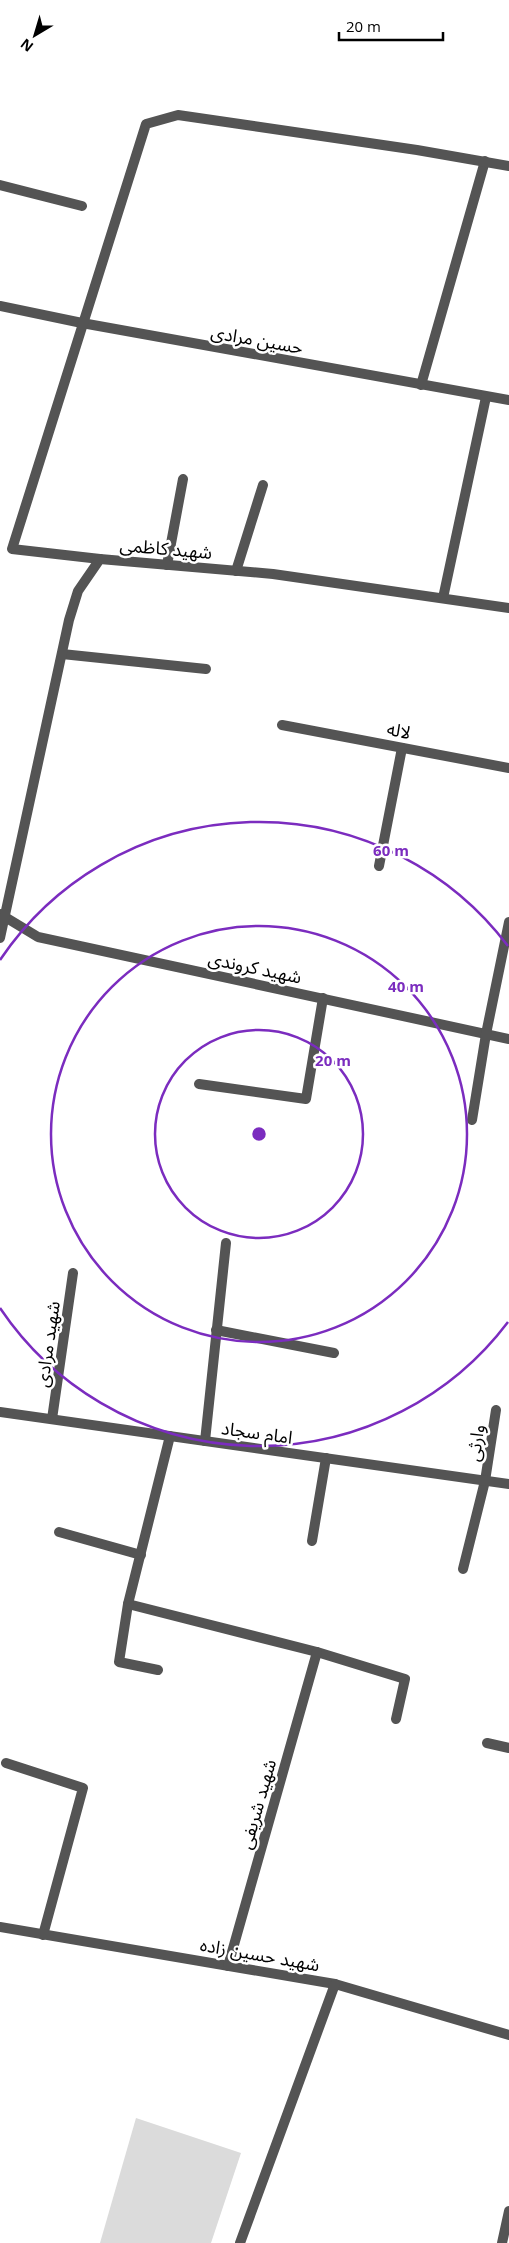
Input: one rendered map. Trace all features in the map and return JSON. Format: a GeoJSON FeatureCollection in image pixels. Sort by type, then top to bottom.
{"type":"FeatureCollection","features":[{"type":"Feature","properties":{"kind":"street"},"geometry":{"type":"LineString","coordinates":[[100,559],[12,548],[146,124],[178,115],[509,166]]}},
{"type":"Feature","properties":{"kind":"street"},"geometry":{"type":"LineString","coordinates":[[421,385],[484,161]]}},
{"type":"Feature","properties":{"kind":"street"},"geometry":{"type":"LineString","coordinates":[[0,185],[82,206]]}},
{"type":"Feature","properties":{"kind":"street","name":"حسین مرادی"},"geometry":{"type":"LineString","coordinates":[[0,306],[82,323],[509,400]]}},
{"type":"Feature","properties":{"kind":"street"},"geometry":{"type":"LineString","coordinates":[[443,598],[486,397]]}},
{"type":"Feature","properties":{"kind":"street"},"geometry":{"type":"LineString","coordinates":[[167,565],[183,479]]}},
{"type":"Feature","properties":{"kind":"street"},"geometry":{"type":"LineString","coordinates":[[236,571],[263,485]]}},
{"type":"Feature","properties":{"kind":"street","name":"شهید کاظمی"},"geometry":{"type":"LineString","coordinates":[[0,938],[2,915],[78,591],[100,559],[236,571],[509,608]]}},
{"type":"Feature","properties":{"kind":"street"},"geometry":{"type":"LineString","coordinates":[[62,654],[206,669]]}},
{"type":"Feature","properties":{"kind":"street","name":"لاله"},"geometry":{"type":"LineString","coordinates":[[282,725],[509,768]]}},
{"type":"Feature","properties":{"kind":"street"},"geometry":{"type":"LineString","coordinates":[[379,866],[402,748]]}},
{"type":"Feature","properties":{"kind":"street","name":"شهید کروندی"},"geometry":{"type":"LineString","coordinates":[[2,915],[38,937],[509,1039]]}},
{"type":"Feature","properties":{"kind":"street"},"geometry":{"type":"LineString","coordinates":[[472,1120],[486,1034],[509,922]]}},
{"type":"Feature","properties":{"kind":"street"},"geometry":{"type":"LineString","coordinates":[[199,1084],[306,1099],[323,998]]}},
{"type":"Feature","properties":{"kind":"street"},"geometry":{"type":"LineString","coordinates":[[205,1441],[226,1242]]}},
{"type":"Feature","properties":{"kind":"street","name":"شهید مرادی"},"geometry":{"type":"LineString","coordinates":[[52,1419],[73,1273]]}},
{"type":"Feature","properties":{"kind":"street"},"geometry":{"type":"LineString","coordinates":[[216,1330],[334,1353]]}},
{"type":"Feature","properties":{"kind":"street","name":"وارثی"},"geometry":{"type":"LineString","coordinates":[[463,1569],[486,1480],[496,1410]]}},
{"type":"Feature","properties":{"kind":"street","name":"امام سجاد"},"geometry":{"type":"LineString","coordinates":[[0,1412],[509,1484]]}},
{"type":"Feature","properties":{"kind":"street"},"geometry":{"type":"LineString","coordinates":[[158,1670],[119,1662],[128,1604],[170,1436]]}},
{"type":"Feature","properties":{"kind":"street"},"geometry":{"type":"LineString","coordinates":[[312,1542],[326,1458]]}},
{"type":"Feature","properties":{"kind":"street"},"geometry":{"type":"LineString","coordinates":[[59,1532],[141,1555]]}},
{"type":"Feature","properties":{"kind":"street"},"geometry":{"type":"LineString","coordinates":[[128,1604],[317,1652],[405,1679],[396,1719]]}},
{"type":"Feature","properties":{"kind":"street","name":"شهید شریفی"},"geometry":{"type":"LineString","coordinates":[[228,1966],[317,1652]]}},
{"type":"Feature","properties":{"kind":"street"},"geometry":{"type":"LineString","coordinates":[[487,1743],[509,1748]]}},
{"type":"Feature","properties":{"kind":"street"},"geometry":{"type":"LineString","coordinates":[[6,1763],[83,1788],[43,1934]]}},
{"type":"Feature","properties":{"kind":"street","name":"شهید حسین زاده"},"geometry":{"type":"LineString","coordinates":[[0,1927],[335,1984],[509,2035]]}},
{"type":"Feature","properties":{"kind":"street"},"geometry":{"type":"LineString","coordinates":[[240,2243],[335,1984]]}},
{"type":"Feature","properties":{"kind":"street"},"geometry":{"type":"LineString","coordinates":[[502,2243],[509,2211]]}},
{"type":"Feature","properties":{"kind":"shaded area"},"geometry":{"type":"Polygon","coordinates":[[[136,2118],[241,2153],[211,2243],[100,2243],[136,2118]]]}}]}
